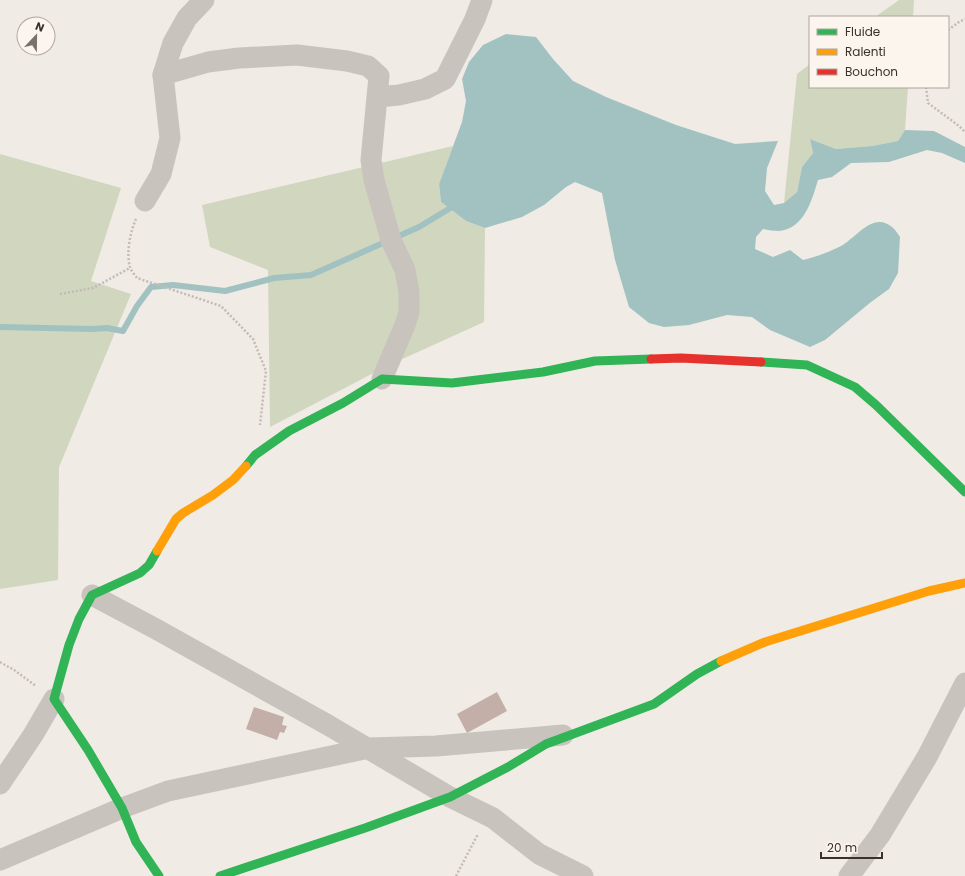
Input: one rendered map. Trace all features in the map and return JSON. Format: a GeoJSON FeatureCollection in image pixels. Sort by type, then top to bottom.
{"type":"FeatureCollection","features":[{"type":"Feature","properties":{"kind":"street"},"geometry":{"type":"LineString","coordinates":[[145,201],[161,174],[170,138],[163,75],[173,43],[187,18],[204,0]]}},
{"type":"Feature","properties":{"kind":"street"},"geometry":{"type":"LineString","coordinates":[[378,97],[425,90],[445,79],[475,19],[482,0]]}},
{"type":"Feature","properties":{"kind":"street"},"geometry":{"type":"LineString","coordinates":[[0,784],[54,699],[69,645],[79,619],[92,595],[140,573],[149,565],[167,532],[182,513],[233,480],[255,455],[289,431],[343,403],[382,379],[406,325],[409,312],[409,292],[405,270],[391,240],[374,180],[371,160],[379,76],[368,66],[297,55],[239,58],[208,62],[163,75]]}},
{"type":"Feature","properties":{"kind":"street"},"geometry":{"type":"LineString","coordinates":[[382,379],[452,383],[543,372],[595,361],[681,358],[807,365],[854,387],[876,405],[965,492]]}},
{"type":"Feature","properties":{"kind":"street"},"geometry":{"type":"LineString","coordinates":[[220,876],[357,831],[450,797],[508,767],[546,744],[654,704],[697,674],[722,660],[765,642],[929,591],[965,583]]}},
{"type":"Feature","properties":{"kind":"street"},"geometry":{"type":"LineString","coordinates":[[92,595],[369,748],[450,797],[493,818],[539,854],[583,876]]}},
{"type":"Feature","properties":{"kind":"street"},"geometry":{"type":"LineString","coordinates":[[849,876],[880,834],[927,757],[965,683]]}},
{"type":"Feature","properties":{"kind":"street"},"geometry":{"type":"LineString","coordinates":[[54,699],[88,750],[122,808],[136,842],[158,876]]}},
{"type":"Feature","properties":{"kind":"street"},"geometry":{"type":"LineString","coordinates":[[0,860],[122,808],[168,791],[369,748],[436,746],[568,735]]}},
{"type":"Feature","properties":{"kind":"path"},"geometry":{"type":"LineString","coordinates":[[949,29],[958,22],[965,19]]}},
{"type":"Feature","properties":{"kind":"path"},"geometry":{"type":"LineString","coordinates":[[926,88],[928,103],[965,132]]}},
{"type":"Feature","properties":{"kind":"path"},"geometry":{"type":"LineString","coordinates":[[145,201],[133,225],[128,246],[130,268],[137,278],[221,306],[253,339],[266,371],[261,419],[255,455]]}},
{"type":"Feature","properties":{"kind":"path"},"geometry":{"type":"LineString","coordinates":[[60,294],[93,288],[130,268]]}},
{"type":"Feature","properties":{"kind":"path"},"geometry":{"type":"LineString","coordinates":[[0,662],[14,670],[54,699]]}},
{"type":"Feature","properties":{"kind":"green space"},"geometry":{"type":"Polygon","coordinates":[[[899,0],[914,0],[913,16],[876,16],[899,0]]]}},
{"type":"Feature","properties":{"kind":"green space"},"geometry":{"type":"Polygon","coordinates":[[[809,65],[809,88],[908,88],[905,130],[898,141],[872,146],[836,149],[810,139],[813,153],[802,167],[797,192],[784,203],[797,74],[809,65]]]}},
{"type":"Feature","properties":{"kind":"green space"},"geometry":{"type":"Polygon","coordinates":[[[453,146],[439,184],[441,202],[466,221],[485,228],[484,322],[387,366],[270,427],[268,270],[210,247],[202,205],[453,146]]]}},
{"type":"Feature","properties":{"kind":"green space"},"geometry":{"type":"Polygon","coordinates":[[[0,154],[121,188],[91,281],[131,294],[59,467],[58,580],[0,589],[0,154]]]}},
{"type":"Feature","properties":{"kind":"water"},"geometry":{"type":"Polygon","coordinates":[[[506,34],[536,37],[573,81],[606,97],[676,125],[735,144],[778,141],[767,168],[765,191],[774,205],[784,203],[797,192],[802,167],[813,153],[810,139],[836,149],[872,146],[898,141],[905,130],[934,131],[965,147],[965,163],[942,153],[927,150],[889,162],[851,163],[832,177],[818,180],[806,212],[795,225],[788,229],[779,231],[763,229],[756,237],[755,249],[773,257],[790,250],[803,260],[841,246],[871,224],[878,222],[885,223],[893,228],[898,234],[900,237],[898,273],[889,289],[825,340],[810,347],[770,330],[752,317],[727,315],[689,325],[664,327],[649,323],[629,307],[615,260],[602,193],[575,182],[566,187],[544,205],[522,217],[485,228],[466,221],[441,202],[439,184],[462,122],[466,101],[462,79],[469,62],[483,45],[506,34]]]}},
{"type":"Feature","properties":{"kind":"building"},"geometry":{"type":"Polygon","coordinates":[[[497,692],[507,711],[467,733],[457,714],[497,692]]]}},
{"type":"Feature","properties":{"kind":"building"},"geometry":{"type":"Polygon","coordinates":[[[254,707],[284,717],[282,725],[287,726],[284,733],[280,732],[277,740],[246,729],[254,707]]]}},
{"type":"Feature","properties":{"kind":"waterway"},"geometry":{"type":"LineString","coordinates":[[0,327],[107,328],[123,331],[137,306],[151,287],[173,285],[225,291],[274,278],[311,275],[419,227],[457,204]]}},
{"type":"Feature","properties":{"kind":"traffic: fast"},"geometry":{"type":"LineString","coordinates":[[246,466],[255,455],[289,431],[343,403],[382,379],[452,383],[543,372],[595,361],[651,359]]}},
{"type":"Feature","properties":{"kind":"traffic: fast"},"geometry":{"type":"LineString","coordinates":[[761,362],[807,365],[855,387],[876,405],[965,492]]}},
{"type":"Feature","properties":{"kind":"traffic: fast"},"geometry":{"type":"LineString","coordinates":[[157,551],[149,565],[140,573],[92,595],[79,619],[69,645],[54,699],[88,750],[122,808],[136,842],[159,876]]}},
{"type":"Feature","properties":{"kind":"traffic: fast"},"geometry":{"type":"LineString","coordinates":[[220,876],[365,828],[450,797],[508,767],[546,744],[654,704],[697,674],[721,661]]}},
{"type":"Feature","properties":{"kind":"traffic: slow"},"geometry":{"type":"LineString","coordinates":[[157,551],[176,519],[233,480],[246,466]]}},
{"type":"Feature","properties":{"kind":"traffic: slow"},"geometry":{"type":"LineString","coordinates":[[721,661],[765,642],[929,591],[965,583]]}},
{"type":"Feature","properties":{"kind":"traffic: jam"},"geometry":{"type":"LineString","coordinates":[[651,359],[681,358],[761,362]]}}]}
